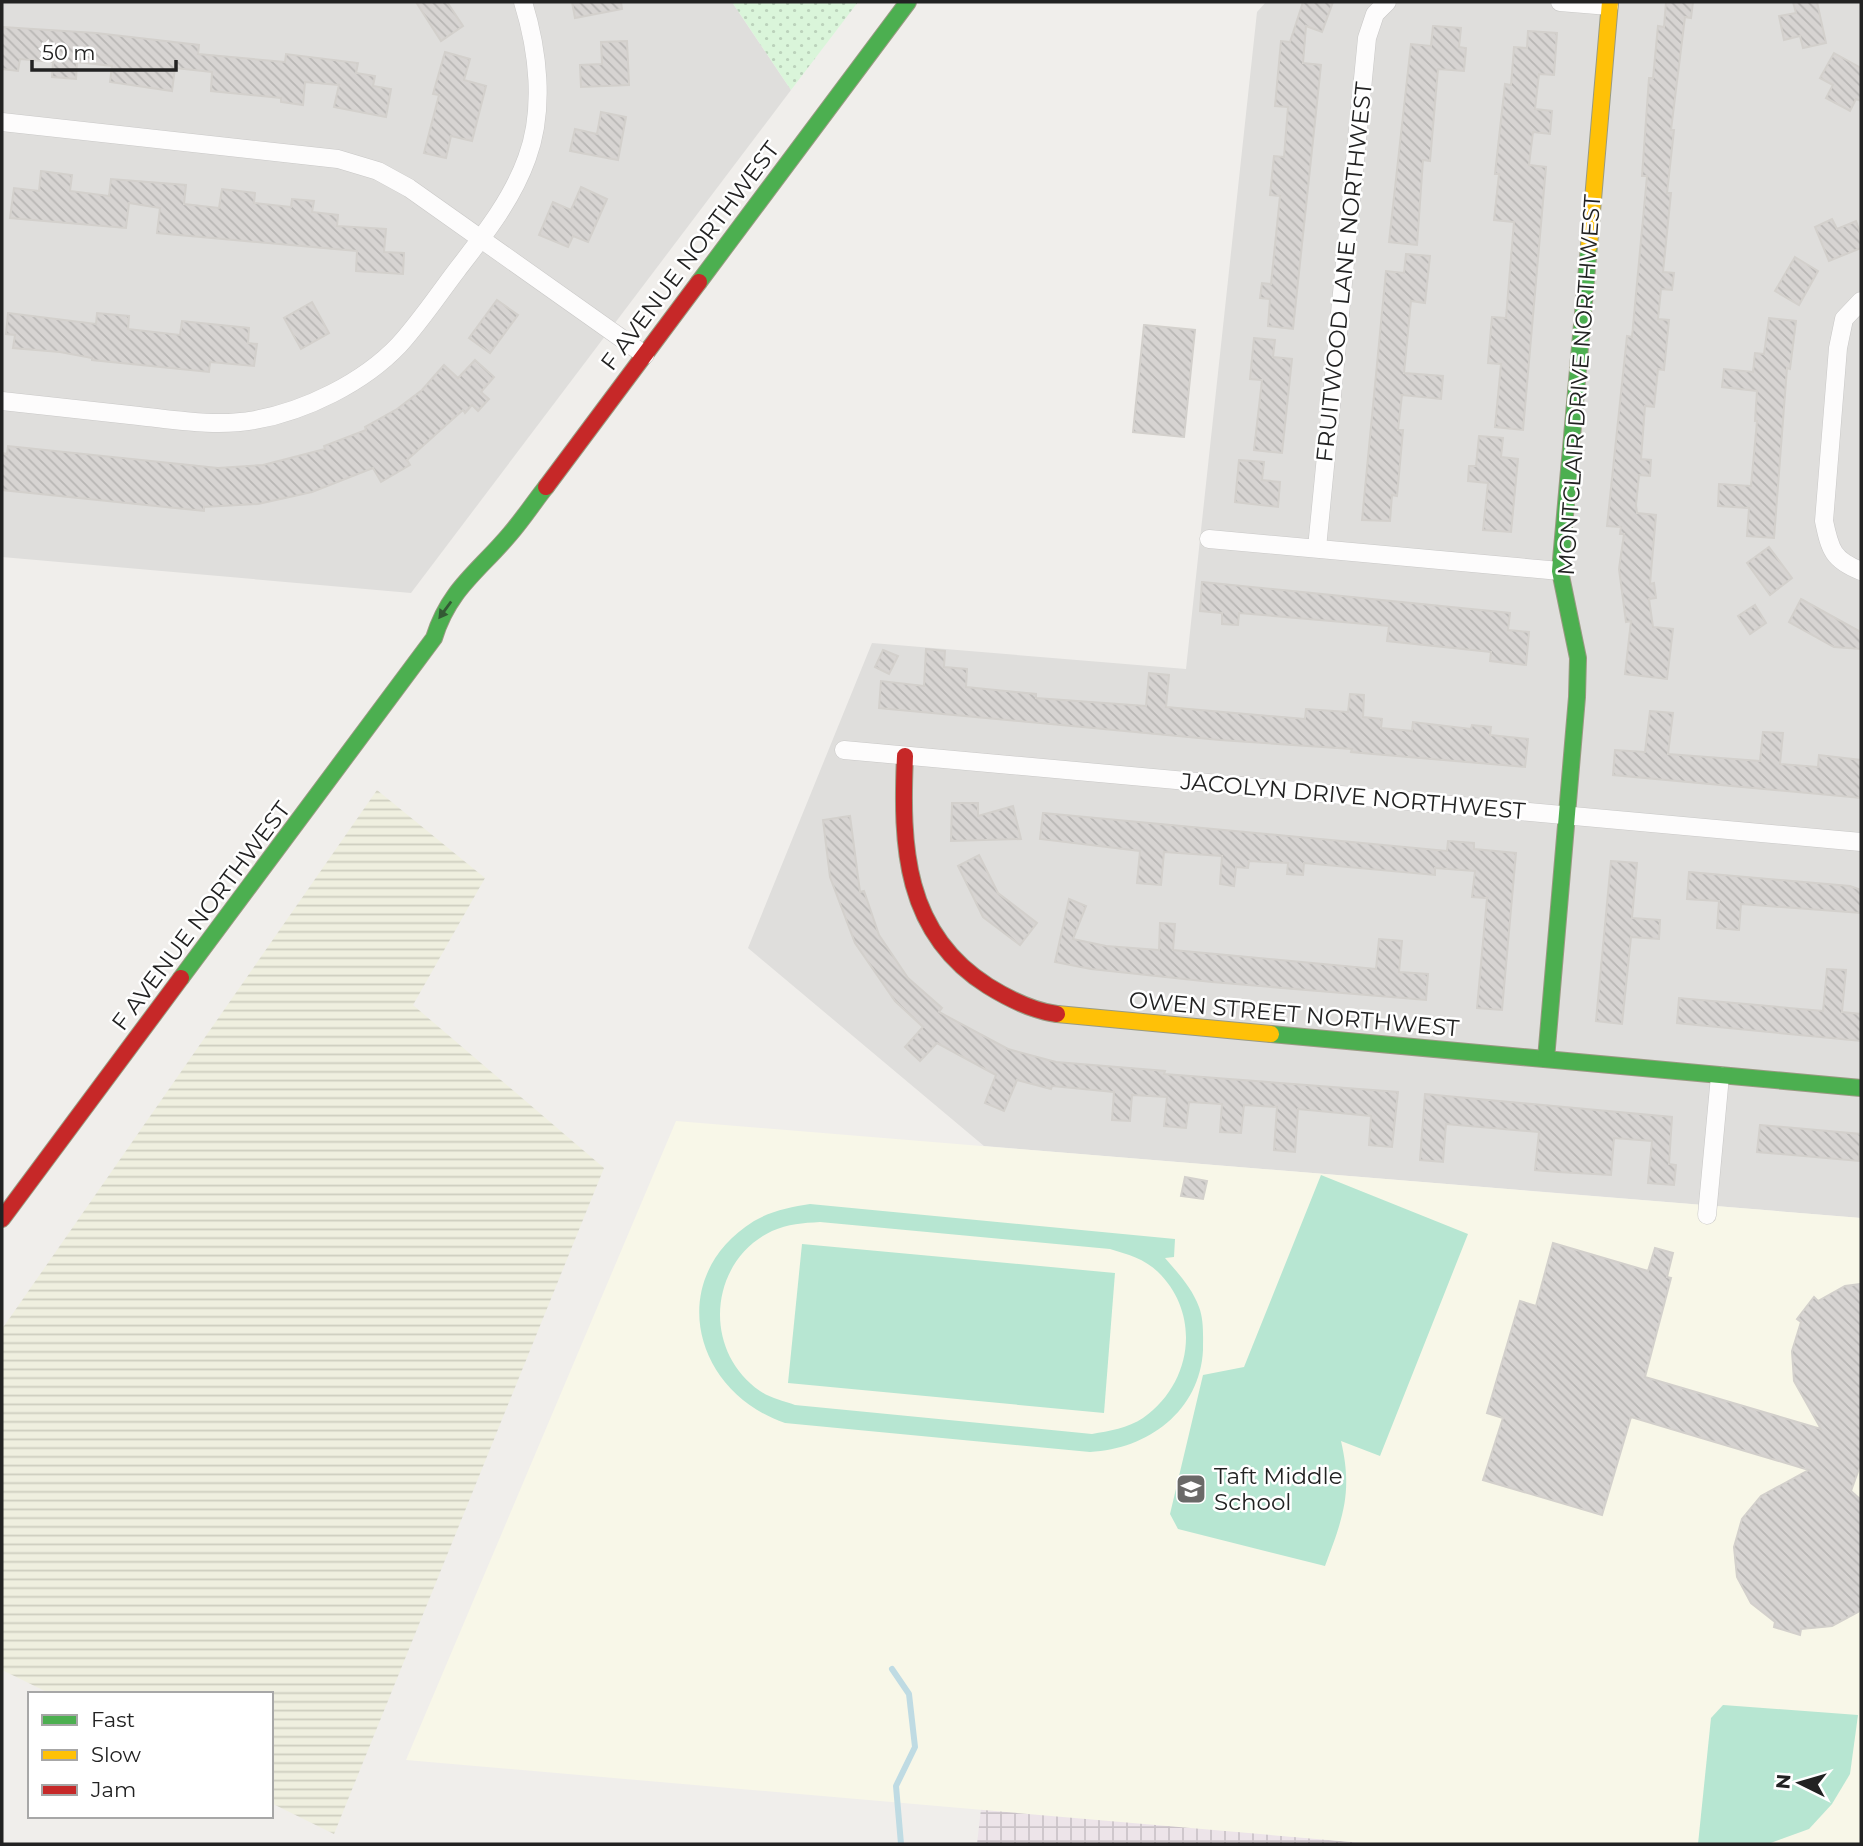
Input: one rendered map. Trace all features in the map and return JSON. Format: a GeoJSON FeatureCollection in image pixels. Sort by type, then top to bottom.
{"type":"FeatureCollection","features":[{"type":"Feature","properties":{"kind":"street"},"geometry":{"type":"LineString","coordinates":[[2,401],[209,424],[254,420],[292,411],[334,391],[398,346],[481,240],[510,197],[528,156],[536,118],[533,34],[523,2]]}},
{"type":"Feature","properties":{"kind":"street","name":"F AVENUE NORTHWEST"},"geometry":{"type":"LineString","coordinates":[[2,1219],[434,638],[438,620],[480,561],[509,536],[908,2]]}},
{"type":"Feature","properties":{"kind":"street","name":"FRUITWOOD LANE NORTHWEST"},"geometry":{"type":"LineString","coordinates":[[1317,548],[1367,38],[1375,14],[1387,2]]}},
{"type":"Feature","properties":{"kind":"street"},"geometry":{"type":"LineString","coordinates":[[1560,2],[1610,4]]}},
{"type":"Feature","properties":{"kind":"street","name":"MONTCLAIR DRIVE NORTHWEST"},"geometry":{"type":"LineString","coordinates":[[1546,1059],[1578,658],[1560,571],[1610,4]]}},
{"type":"Feature","properties":{"kind":"street"},"geometry":{"type":"LineString","coordinates":[[2,122],[338,159],[378,171],[409,188],[645,355]]}},
{"type":"Feature","properties":{"kind":"street"},"geometry":{"type":"LineString","coordinates":[[1861,301],[1844,319],[1838,348],[1824,521],[1830,548],[1843,564],[1861,571]]}},
{"type":"Feature","properties":{"kind":"street"},"geometry":{"type":"LineString","coordinates":[[1209,539],[1560,571]]}},
{"type":"Feature","properties":{"kind":"street","name":"JACOLYN DRIVE NORTHWEST"},"geometry":{"type":"LineString","coordinates":[[844,750],[1861,842]]}},
{"type":"Feature","properties":{"kind":"street","name":"OWEN STREET NORTHWEST"},"geometry":{"type":"LineString","coordinates":[[905,756],[901,810],[904,854],[917,906],[941,945],[972,974],[1007,998],[1053,1014],[1861,1088]]}},
{"type":"Feature","properties":{"kind":"street"},"geometry":{"type":"LineString","coordinates":[[1707,1215],[1720,1076]]}},
{"type":"Feature","properties":{"kind":"shaded area"},"geometry":{"type":"Polygon","coordinates":[[[2,2],[732,2],[791,90],[411,593],[2,557],[2,2]]]}},
{"type":"Feature","properties":{"kind":"shaded area"},"geometry":{"type":"Polygon","coordinates":[[[1266,2],[1861,2],[1861,1218],[984,1146],[748,948],[872,643],[1186,669],[1257,12],[1266,2]]]}},
{"type":"Feature","properties":{"kind":"shaded area","name":"Taft Middle School"},"geometry":{"type":"Polygon","coordinates":[[[676,1121],[1861,1218],[1861,1844],[1375,1844],[406,1760],[676,1121]]]}},
{"type":"Feature","properties":{"kind":"shaded area"},"geometry":{"type":"Polygon","coordinates":[[[981,1809],[1375,1844],[977,1844],[981,1809]]]}},
{"type":"Feature","properties":{"kind":"green space"},"geometry":{"type":"Polygon","coordinates":[[[732,2],[858,2],[791,90],[732,2]]]}},
{"type":"Feature","properties":{"kind":"green space"},"geometry":{"type":"Polygon","coordinates":[[[377,790],[485,878],[413,1005],[604,1168],[334,1834],[273,1804],[273,1692],[47,1692],[2,1670],[2,1329],[377,790]]]}},
{"type":"Feature","properties":{"kind":"green space"},"geometry":{"type":"Polygon","coordinates":[[[1321,1175],[1468,1234],[1380,1456],[1341,1441],[1346,1490],[1341,1519],[1325,1566],[1178,1529],[1170,1514],[1203,1375],[1244,1367],[1321,1175]]]}},
{"type":"Feature","properties":{"kind":"green space"},"geometry":{"type":"Polygon","coordinates":[[[810,1204],[1175,1239],[1174,1257],[1165,1258],[1193,1293],[1202,1323],[1203,1350],[1200,1372],[1192,1391],[1167,1423],[1150,1434],[1132,1443],[1090,1452],[785,1423],[753,1407],[728,1386],[710,1360],[701,1331],[700,1301],[708,1271],[726,1244],[754,1221],[781,1210],[810,1204]],[[820,1222],[790,1225],[772,1231],[751,1245],[735,1263],[725,1285],[720,1308],[721,1331],[728,1353],[741,1374],[760,1391],[795,1405],[1092,1434],[1112,1430],[1143,1418],[1160,1404],[1181,1368],[1186,1328],[1172,1289],[1158,1272],[1142,1260],[1110,1249],[820,1222]]]}},
{"type":"Feature","properties":{"kind":"green space"},"geometry":{"type":"Polygon","coordinates":[[[802,1244],[1115,1273],[1104,1413],[788,1383],[802,1244]]]}},
{"type":"Feature","properties":{"kind":"green space"},"geometry":{"type":"Polygon","coordinates":[[[1723,1705],[1858,1715],[1850,1774],[1832,1804],[1809,1829],[1768,1844],[1698,1844],[1711,1718],[1723,1705]]]}},
{"type":"Feature","properties":{"kind":"building"},"geometry":{"type":"Polygon","coordinates":[[[416,2],[447,2],[463,26],[441,41],[416,2]]]}},
{"type":"Feature","properties":{"kind":"building"},"geometry":{"type":"Polygon","coordinates":[[[572,2],[621,2],[622,9],[575,18],[572,2]]]}},
{"type":"Feature","properties":{"kind":"building"},"geometry":{"type":"Polygon","coordinates":[[[1303,2],[1333,2],[1322,32],[1306,26],[1303,63],[1321,65],[1293,329],[1268,326],[1270,299],[1260,298],[1262,283],[1271,284],[1280,196],[1270,195],[1274,156],[1284,157],[1288,107],[1275,106],[1281,41],[1290,42],[1303,2]]]}},
{"type":"Feature","properties":{"kind":"building"},"geometry":{"type":"Polygon","coordinates":[[[1666,2],[1693,2],[1691,18],[1685,17],[1671,130],[1674,130],[1667,193],[1671,193],[1663,272],[1674,273],[1672,290],[1661,289],[1658,319],[1669,320],[1664,370],[1658,369],[1654,407],[1645,406],[1641,459],[1651,460],[1650,476],[1639,475],[1636,505],[1637,513],[1656,515],[1650,584],[1654,583],[1656,598],[1649,599],[1653,627],[1673,629],[1667,679],[1625,674],[1631,621],[1626,622],[1619,569],[1624,534],[1620,534],[1621,527],[1607,526],[1627,336],[1632,337],[1647,176],[1642,176],[1649,78],[1653,78],[1658,26],[1664,27],[1666,2]]]}},
{"type":"Feature","properties":{"kind":"building"},"geometry":{"type":"Polygon","coordinates":[[[1793,2],[1817,2],[1826,43],[1803,48],[1800,36],[1784,40],[1779,16],[1796,13],[1793,2]]]}},
{"type":"Feature","properties":{"kind":"building"},"geometry":{"type":"Polygon","coordinates":[[[1433,26],[1461,28],[1459,47],[1466,48],[1464,71],[1438,69],[1430,161],[1423,160],[1417,245],[1389,242],[1411,44],[1431,46],[1433,26]]]}},
{"type":"Feature","properties":{"kind":"building"},"geometry":{"type":"Polygon","coordinates":[[[2,27],[96,33],[199,45],[198,54],[285,62],[286,54],[358,63],[356,73],[375,76],[373,86],[391,89],[386,117],[334,107],[339,85],[305,82],[303,105],[281,102],[281,98],[211,91],[212,72],[175,68],[172,91],[110,82],[112,66],[77,62],[76,79],[52,77],[53,62],[20,59],[18,71],[2,69],[2,27]]]}},
{"type":"Feature","properties":{"kind":"building"},"geometry":{"type":"Polygon","coordinates":[[[1528,31],[1557,33],[1554,75],[1539,74],[1535,109],[1552,111],[1550,134],[1533,132],[1529,165],[1546,167],[1523,430],[1495,427],[1501,364],[1488,363],[1492,317],[1506,318],[1514,222],[1494,220],[1499,174],[1495,174],[1505,84],[1511,85],[1514,47],[1527,48],[1528,31]]]}},
{"type":"Feature","properties":{"kind":"building"},"geometry":{"type":"Polygon","coordinates":[[[627,41],[629,85],[581,87],[580,65],[602,64],[601,42],[627,41]]]}},
{"type":"Feature","properties":{"kind":"building"},"geometry":{"type":"Polygon","coordinates":[[[445,52],[470,59],[464,80],[486,86],[472,141],[451,136],[446,158],[424,153],[439,95],[433,94],[445,52]]]}},
{"type":"Feature","properties":{"kind":"building"},"geometry":{"type":"Polygon","coordinates":[[[1834,53],[1861,68],[1861,101],[1856,99],[1850,111],[1826,98],[1833,85],[1820,78],[1834,53]]]}},
{"type":"Feature","properties":{"kind":"building"},"geometry":{"type":"Polygon","coordinates":[[[601,112],[626,117],[618,160],[570,151],[575,129],[597,134],[601,112]]]}},
{"type":"Feature","properties":{"kind":"building"},"geometry":{"type":"Polygon","coordinates":[[[41,171],[72,175],[70,191],[109,196],[111,179],[186,185],[184,204],[219,208],[222,189],[255,193],[254,203],[291,207],[292,199],[314,201],[312,212],[338,215],[337,226],[386,229],[384,252],[404,253],[403,274],[356,271],[357,251],[157,233],[160,208],[129,203],[126,228],[10,218],[14,188],[39,191],[41,171]]]}},
{"type":"Feature","properties":{"kind":"building"},"geometry":{"type":"Polygon","coordinates":[[[581,187],[607,199],[588,242],[573,236],[568,247],[539,235],[553,202],[571,210],[581,187]]]}},
{"type":"Feature","properties":{"kind":"building"},"geometry":{"type":"Polygon","coordinates":[[[1832,219],[1837,229],[1856,221],[1861,235],[1861,248],[1829,261],[1815,227],[1832,219]]]}},
{"type":"Feature","properties":{"kind":"building"},"geometry":{"type":"Polygon","coordinates":[[[1406,254],[1430,256],[1425,303],[1411,301],[1404,373],[1443,376],[1441,399],[1402,395],[1398,430],[1403,430],[1397,496],[1392,495],[1390,521],[1362,520],[1386,271],[1404,273],[1406,254]]]}},
{"type":"Feature","properties":{"kind":"building"},"geometry":{"type":"Polygon","coordinates":[[[1795,257],[1818,271],[1799,305],[1775,291],[1795,257]]]}},
{"type":"Feature","properties":{"kind":"building"},"geometry":{"type":"Polygon","coordinates":[[[497,300],[518,315],[490,353],[469,338],[497,300]]]}},
{"type":"Feature","properties":{"kind":"building"},"geometry":{"type":"Polygon","coordinates":[[[312,302],[329,333],[301,349],[284,318],[312,302]]]}},
{"type":"Feature","properties":{"kind":"building"},"geometry":{"type":"Polygon","coordinates":[[[8,313],[96,324],[97,313],[129,316],[128,329],[180,335],[182,321],[249,328],[248,343],[257,344],[254,366],[210,362],[209,372],[92,360],[60,352],[13,348],[15,335],[6,334],[8,313]]]}},
{"type":"Feature","properties":{"kind":"building"},"geometry":{"type":"Polygon","coordinates":[[[1769,318],[1796,321],[1790,369],[1787,368],[1774,538],[1747,536],[1749,508],[1718,506],[1719,484],[1751,486],[1757,421],[1757,391],[1722,387],[1724,369],[1753,372],[1755,353],[1764,354],[1769,318]]]}},
{"type":"Feature","properties":{"kind":"building"},"geometry":{"type":"Polygon","coordinates":[[[1144,325],[1195,330],[1184,437],[1133,432],[1144,325]]]}},
{"type":"Feature","properties":{"kind":"building"},"geometry":{"type":"Polygon","coordinates":[[[1254,338],[1275,340],[1273,357],[1292,359],[1282,453],[1254,450],[1262,380],[1250,379],[1254,338]]]}},
{"type":"Feature","properties":{"kind":"building"},"geometry":{"type":"Polygon","coordinates":[[[475,360],[494,377],[481,392],[489,399],[478,411],[472,405],[465,413],[463,410],[407,460],[410,465],[381,482],[373,468],[312,492],[258,504],[204,507],[204,511],[2,490],[2,453],[7,454],[8,446],[218,468],[263,465],[325,449],[324,446],[366,430],[365,427],[397,409],[422,390],[444,365],[458,378],[475,360]]]}},
{"type":"Feature","properties":{"kind":"building"},"geometry":{"type":"Polygon","coordinates":[[[1479,436],[1503,438],[1501,457],[1518,459],[1511,532],[1483,530],[1488,483],[1468,481],[1469,466],[1476,466],[1479,436]]]}},
{"type":"Feature","properties":{"kind":"building"},"geometry":{"type":"Polygon","coordinates":[[[1239,460],[1264,462],[1262,480],[1280,482],[1278,507],[1235,502],[1239,460]]]}},
{"type":"Feature","properties":{"kind":"building"},"geometry":{"type":"Polygon","coordinates":[[[1769,547],[1792,578],[1770,595],[1747,563],[1769,547]]]}},
{"type":"Feature","properties":{"kind":"building"},"geometry":{"type":"Polygon","coordinates":[[[1202,582],[1510,613],[1508,630],[1529,632],[1526,665],[1490,661],[1491,652],[1387,641],[1389,626],[1239,613],[1238,625],[1222,624],[1222,613],[1200,611],[1202,582]]]}},
{"type":"Feature","properties":{"kind":"building"},"geometry":{"type":"Polygon","coordinates":[[[1801,599],[1861,632],[1861,649],[1834,647],[1789,622],[1801,599]]]}},
{"type":"Feature","properties":{"kind":"building"},"geometry":{"type":"Polygon","coordinates":[[[1755,605],[1766,623],[1750,634],[1738,616],[1755,605]]]}},
{"type":"Feature","properties":{"kind":"building"},"geometry":{"type":"Polygon","coordinates":[[[926,649],[945,651],[944,667],[967,669],[966,687],[1036,694],[1036,698],[1146,706],[1149,673],[1169,675],[1166,707],[1305,719],[1306,709],[1348,712],[1350,694],[1364,695],[1363,717],[1382,719],[1381,728],[1412,731],[1413,722],[1471,729],[1472,725],[1491,727],[1490,735],[1528,739],[1525,767],[1351,752],[1352,749],[1220,740],[879,708],[881,681],[924,686],[926,649]]]}},
{"type":"Feature","properties":{"kind":"building"},"geometry":{"type":"Polygon","coordinates":[[[883,650],[898,656],[889,674],[875,667],[883,650]]]}},
{"type":"Feature","properties":{"kind":"building"},"geometry":{"type":"Polygon","coordinates":[[[1650,711],[1673,713],[1668,754],[1760,761],[1763,732],[1783,733],[1780,764],[1818,767],[1819,755],[1861,760],[1861,798],[1613,775],[1615,750],[1645,752],[1650,711]]]}},
{"type":"Feature","properties":{"kind":"building"},"geometry":{"type":"Polygon","coordinates":[[[952,803],[978,803],[978,816],[1013,806],[1021,839],[951,841],[952,803]]]}},
{"type":"Feature","properties":{"kind":"building"},"geometry":{"type":"Polygon","coordinates":[[[1043,813],[1447,851],[1448,841],[1474,843],[1474,849],[1516,853],[1502,1010],[1477,1008],[1487,898],[1472,897],[1475,871],[1435,868],[1435,875],[1304,863],[1303,875],[1287,874],[1288,863],[1249,861],[1248,868],[1236,867],[1234,886],[1220,884],[1222,856],[1164,852],[1161,885],[1137,883],[1140,851],[1040,839],[1043,813]]]}},
{"type":"Feature","properties":{"kind":"building"},"geometry":{"type":"Polygon","coordinates":[[[850,816],[860,892],[864,891],[879,935],[908,978],[942,1008],[939,1012],[1008,1049],[1056,1062],[1165,1071],[1164,1074],[1398,1092],[1392,1147],[1369,1145],[1371,1116],[1298,1109],[1295,1152],[1274,1150],[1277,1107],[1244,1105],[1241,1133],[1220,1132],[1222,1104],[1189,1102],[1186,1128],[1164,1126],[1167,1097],[1132,1095],[1130,1121],[1112,1120],[1114,1092],[1052,1086],[1051,1089],[1017,1080],[1004,1111],[985,1103],[996,1075],[937,1043],[920,1061],[905,1047],[923,1027],[895,1001],[855,943],[830,877],[823,820],[850,816]]]}},
{"type":"Feature","properties":{"kind":"building"},"geometry":{"type":"Polygon","coordinates":[[[979,855],[998,893],[1037,923],[1020,945],[983,917],[958,866],[979,855]]]}},
{"type":"Feature","properties":{"kind":"building"},"geometry":{"type":"Polygon","coordinates":[[[1611,861],[1637,863],[1632,918],[1660,920],[1659,939],[1631,937],[1622,1024],[1596,1021],[1611,861]]]}},
{"type":"Feature","properties":{"kind":"building"},"geometry":{"type":"Polygon","coordinates":[[[1689,872],[1850,886],[1861,890],[1861,913],[1741,904],[1739,930],[1717,928],[1719,901],[1687,899],[1689,872]]]}},
{"type":"Feature","properties":{"kind":"building"},"geometry":{"type":"Polygon","coordinates":[[[1069,899],[1086,906],[1073,939],[1106,946],[1159,950],[1160,923],[1175,924],[1173,950],[1376,969],[1379,939],[1402,941],[1399,972],[1428,974],[1426,1000],[1212,982],[1091,969],[1055,962],[1069,899]]]}},
{"type":"Feature","properties":{"kind":"building"},"geometry":{"type":"Polygon","coordinates":[[[1827,969],[1846,970],[1842,1012],[1861,1014],[1861,1041],[1677,1023],[1679,998],[1823,1011],[1827,969]]]}},
{"type":"Feature","properties":{"kind":"building"},"geometry":{"type":"Polygon","coordinates":[[[1425,1094],[1672,1117],[1669,1164],[1676,1165],[1674,1185],[1648,1183],[1652,1141],[1614,1138],[1611,1175],[1558,1172],[1535,1170],[1539,1132],[1446,1124],[1443,1162],[1420,1160],[1425,1094]]]}},
{"type":"Feature","properties":{"kind":"building"},"geometry":{"type":"Polygon","coordinates":[[[1760,1125],[1861,1134],[1859,1161],[1757,1152],[1760,1125]]]}},
{"type":"Feature","properties":{"kind":"building"},"geometry":{"type":"Polygon","coordinates":[[[1185,1177],[1207,1181],[1203,1199],[1181,1196],[1185,1177]]]}},
{"type":"Feature","properties":{"kind":"building"},"geometry":{"type":"Polygon","coordinates":[[[1553,1243],[1648,1271],[1655,1248],[1673,1253],[1667,1277],[1671,1278],[1645,1377],[1821,1429],[1794,1381],[1792,1351],[1801,1322],[1797,1319],[1814,1297],[1818,1301],[1845,1286],[1861,1284],[1861,1463],[1851,1491],[1861,1500],[1861,1608],[1858,1612],[1832,1626],[1801,1629],[1800,1635],[1774,1627],[1775,1622],[1751,1603],[1737,1577],[1734,1547],[1742,1519],[1761,1496],[1809,1470],[1631,1417],[1602,1515],[1483,1480],[1503,1418],[1487,1413],[1520,1301],[1536,1306],[1553,1243]]]}},
{"type":"Feature","properties":{"kind":"waterway"},"geometry":{"type":"LineString","coordinates":[[892,1669],[909,1694],[915,1747],[896,1786],[901,1844]]}},
{"type":"Feature","properties":{"kind":"traffic: fast"},"geometry":{"type":"LineString","coordinates":[[699,282],[908,2]]}},
{"type":"Feature","properties":{"kind":"traffic: fast"},"geometry":{"type":"LineString","coordinates":[[1546,1059],[1577,697],[1578,658],[1560,571],[1589,246]]}},
{"type":"Feature","properties":{"kind":"traffic: fast"},"geometry":{"type":"LineString","coordinates":[[181,978],[434,638],[456,593],[510,534],[546,487]]}},
{"type":"Feature","properties":{"kind":"traffic: fast"},"geometry":{"type":"LineString","coordinates":[[1271,1034],[1861,1088]]}},
{"type":"Feature","properties":{"kind":"traffic: slow"},"geometry":{"type":"LineString","coordinates":[[1589,246],[1610,2]]}},
{"type":"Feature","properties":{"kind":"traffic: slow"},"geometry":{"type":"LineString","coordinates":[[1057,1014],[1271,1034]]}},
{"type":"Feature","properties":{"kind":"traffic: jam"},"geometry":{"type":"LineString","coordinates":[[546,487],[699,282]]}},
{"type":"Feature","properties":{"kind":"traffic: jam"},"geometry":{"type":"LineString","coordinates":[[905,756],[904,822],[907,854],[924,914],[939,940],[960,965],[988,986],[1021,1004],[1057,1014]]}},
{"type":"Feature","properties":{"kind":"traffic: jam"},"geometry":{"type":"LineString","coordinates":[[2,1219],[181,978]]}},
{"type":"Feature","properties":{"kind":"place","name":"Taft Middle School"},"geometry":{"type":"Point","coordinates":[1191,1489]}}]}
